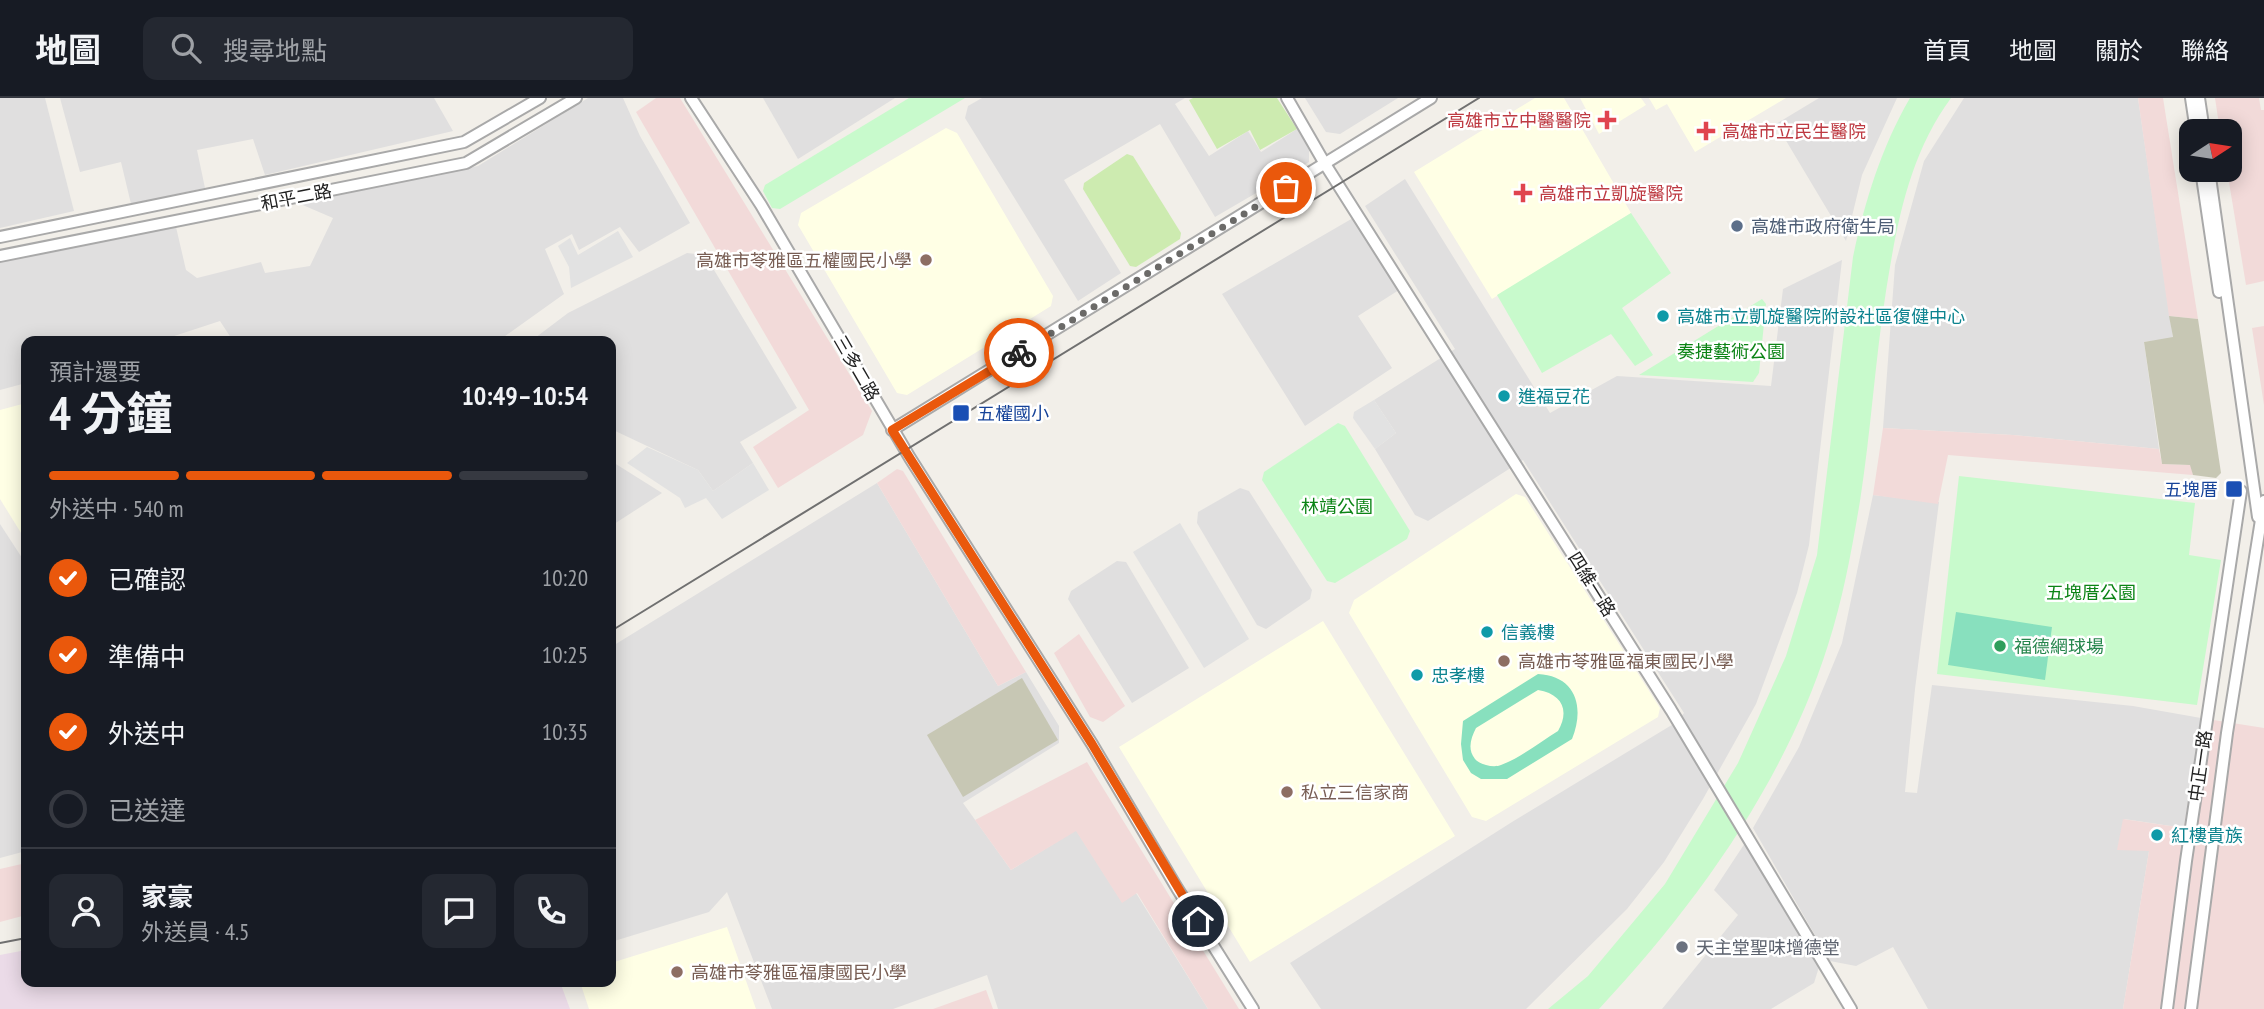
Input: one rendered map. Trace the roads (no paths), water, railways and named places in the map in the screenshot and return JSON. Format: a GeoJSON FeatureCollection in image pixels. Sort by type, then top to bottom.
{"type":"FeatureCollection","features":[{"type":"Feature","properties":{"kind":"street","name":"和平二路"},"geometry":{"type":"LineString","coordinates":[[0,237],[464,142],[540,98]]}},
{"type":"Feature","properties":{"kind":"street","name":"和平二路"},"geometry":{"type":"LineString","coordinates":[[0,256],[466,163],[576,98]]}},
{"type":"Feature","properties":{"kind":"street","name":"三多二路"},"geometry":{"type":"LineString","coordinates":[[691,98],[761,205],[892,430],[1092,744],[1177,888],[1253,1009]]}},
{"type":"Feature","properties":{"kind":"street","name":"四維一路"},"geometry":{"type":"LineString","coordinates":[[1287,98],[1325,164],[1671,710],[1851,1009]]}},
{"type":"Feature","properties":{"kind":"street"},"geometry":{"type":"LineString","coordinates":[[892,430],[1431,98]]}},
{"type":"Feature","properties":{"kind":"street"},"geometry":{"type":"LineString","coordinates":[[2191,98],[2194,119]]}},
{"type":"Feature","properties":{"kind":"street"},"geometry":{"type":"LineString","coordinates":[[2199,98],[2202,119]]}},
{"type":"Feature","properties":{"kind":"street","name":"中正一路"},"geometry":{"type":"LineString","coordinates":[[2203,182],[2248,491],[2237,523]]}},
{"type":"Feature","properties":{"kind":"street","name":"中正一路"},"geometry":{"type":"LineString","coordinates":[[2211,182],[2260,528]]}},
{"type":"Feature","properties":{"kind":"street","name":"中正一路"},"geometry":{"type":"LineString","coordinates":[[2166,1009],[2241,491]]}},
{"type":"Feature","properties":{"kind":"street","name":"中正一路"},"geometry":{"type":"LineString","coordinates":[[2191,1009],[2227,733],[2264,501]]}},
{"type":"Feature","properties":{"kind":"tram line"},"geometry":{"type":"LineString","coordinates":[[616,628],[1479,98]]}},
{"type":"Feature","properties":{"kind":"tram line"},"geometry":{"type":"LineString","coordinates":[[0,943],[21,939]]}},
{"type":"Feature","properties":{"kind":"place","name":"高雄市立中醫醫院"},"geometry":{"type":"Point","coordinates":[1607,120]}},
{"type":"Feature","properties":{"kind":"place","name":"高雄市立民生醫院"},"geometry":{"type":"Point","coordinates":[1706,131]}},
{"type":"Feature","properties":{"kind":"place","name":"高雄市立凱旋醫院"},"geometry":{"type":"Point","coordinates":[1523,193]}},
{"type":"Feature","properties":{"kind":"place","name":"高雄市政府衛生局"},"geometry":{"type":"Point","coordinates":[1737,226]}},
{"type":"Feature","properties":{"kind":"place","name":"高雄市苓雅區五權國民小學"},"geometry":{"type":"Point","coordinates":[926,260]}},
{"type":"Feature","properties":{"kind":"place","name":"高雄市立凱旋醫院附設社區復健中心"},"geometry":{"type":"Point","coordinates":[1663,316]}},
{"type":"Feature","properties":{"kind":"place","name":"進福豆花"},"geometry":{"type":"Point","coordinates":[1504,396]}},
{"type":"Feature","properties":{"kind":"place","name":"五權國小"},"geometry":{"type":"Point","coordinates":[961,413]}},
{"type":"Feature","properties":{"kind":"place","name":"五塊厝"},"geometry":{"type":"Point","coordinates":[2234,489]}},
{"type":"Feature","properties":{"kind":"place","name":"信義樓"},"geometry":{"type":"Point","coordinates":[1487,632]}},
{"type":"Feature","properties":{"kind":"place","name":"福德網球場"},"geometry":{"type":"Point","coordinates":[2000,646]}},
{"type":"Feature","properties":{"kind":"place","name":"高雄市苓雅區福東國民小學"},"geometry":{"type":"Point","coordinates":[1504,661]}},
{"type":"Feature","properties":{"kind":"place","name":"忠孝樓"},"geometry":{"type":"Point","coordinates":[1417,675]}},
{"type":"Feature","properties":{"kind":"place","name":"私立三信家商"},"geometry":{"type":"Point","coordinates":[1287,792]}},
{"type":"Feature","properties":{"kind":"place","name":"紅樓貴族"},"geometry":{"type":"Point","coordinates":[2157,835]}},
{"type":"Feature","properties":{"kind":"place","name":"天主堂聖味增德堂"},"geometry":{"type":"Point","coordinates":[1682,947]}},
{"type":"Feature","properties":{"kind":"place","name":"高雄市苓雅區福康國民小學"},"geometry":{"type":"Point","coordinates":[677,972]}},
{"type":"Feature","properties":{"kind":"park label","name":"奏捷藝術公園"},"geometry":{"type":"Point","coordinates":[1731,351]}},
{"type":"Feature","properties":{"kind":"park label","name":"林靖公園"},"geometry":{"type":"Point","coordinates":[1337,506]}},
{"type":"Feature","properties":{"kind":"park label","name":"五塊厝公園"},"geometry":{"type":"Point","coordinates":[2091,592]}}]}
